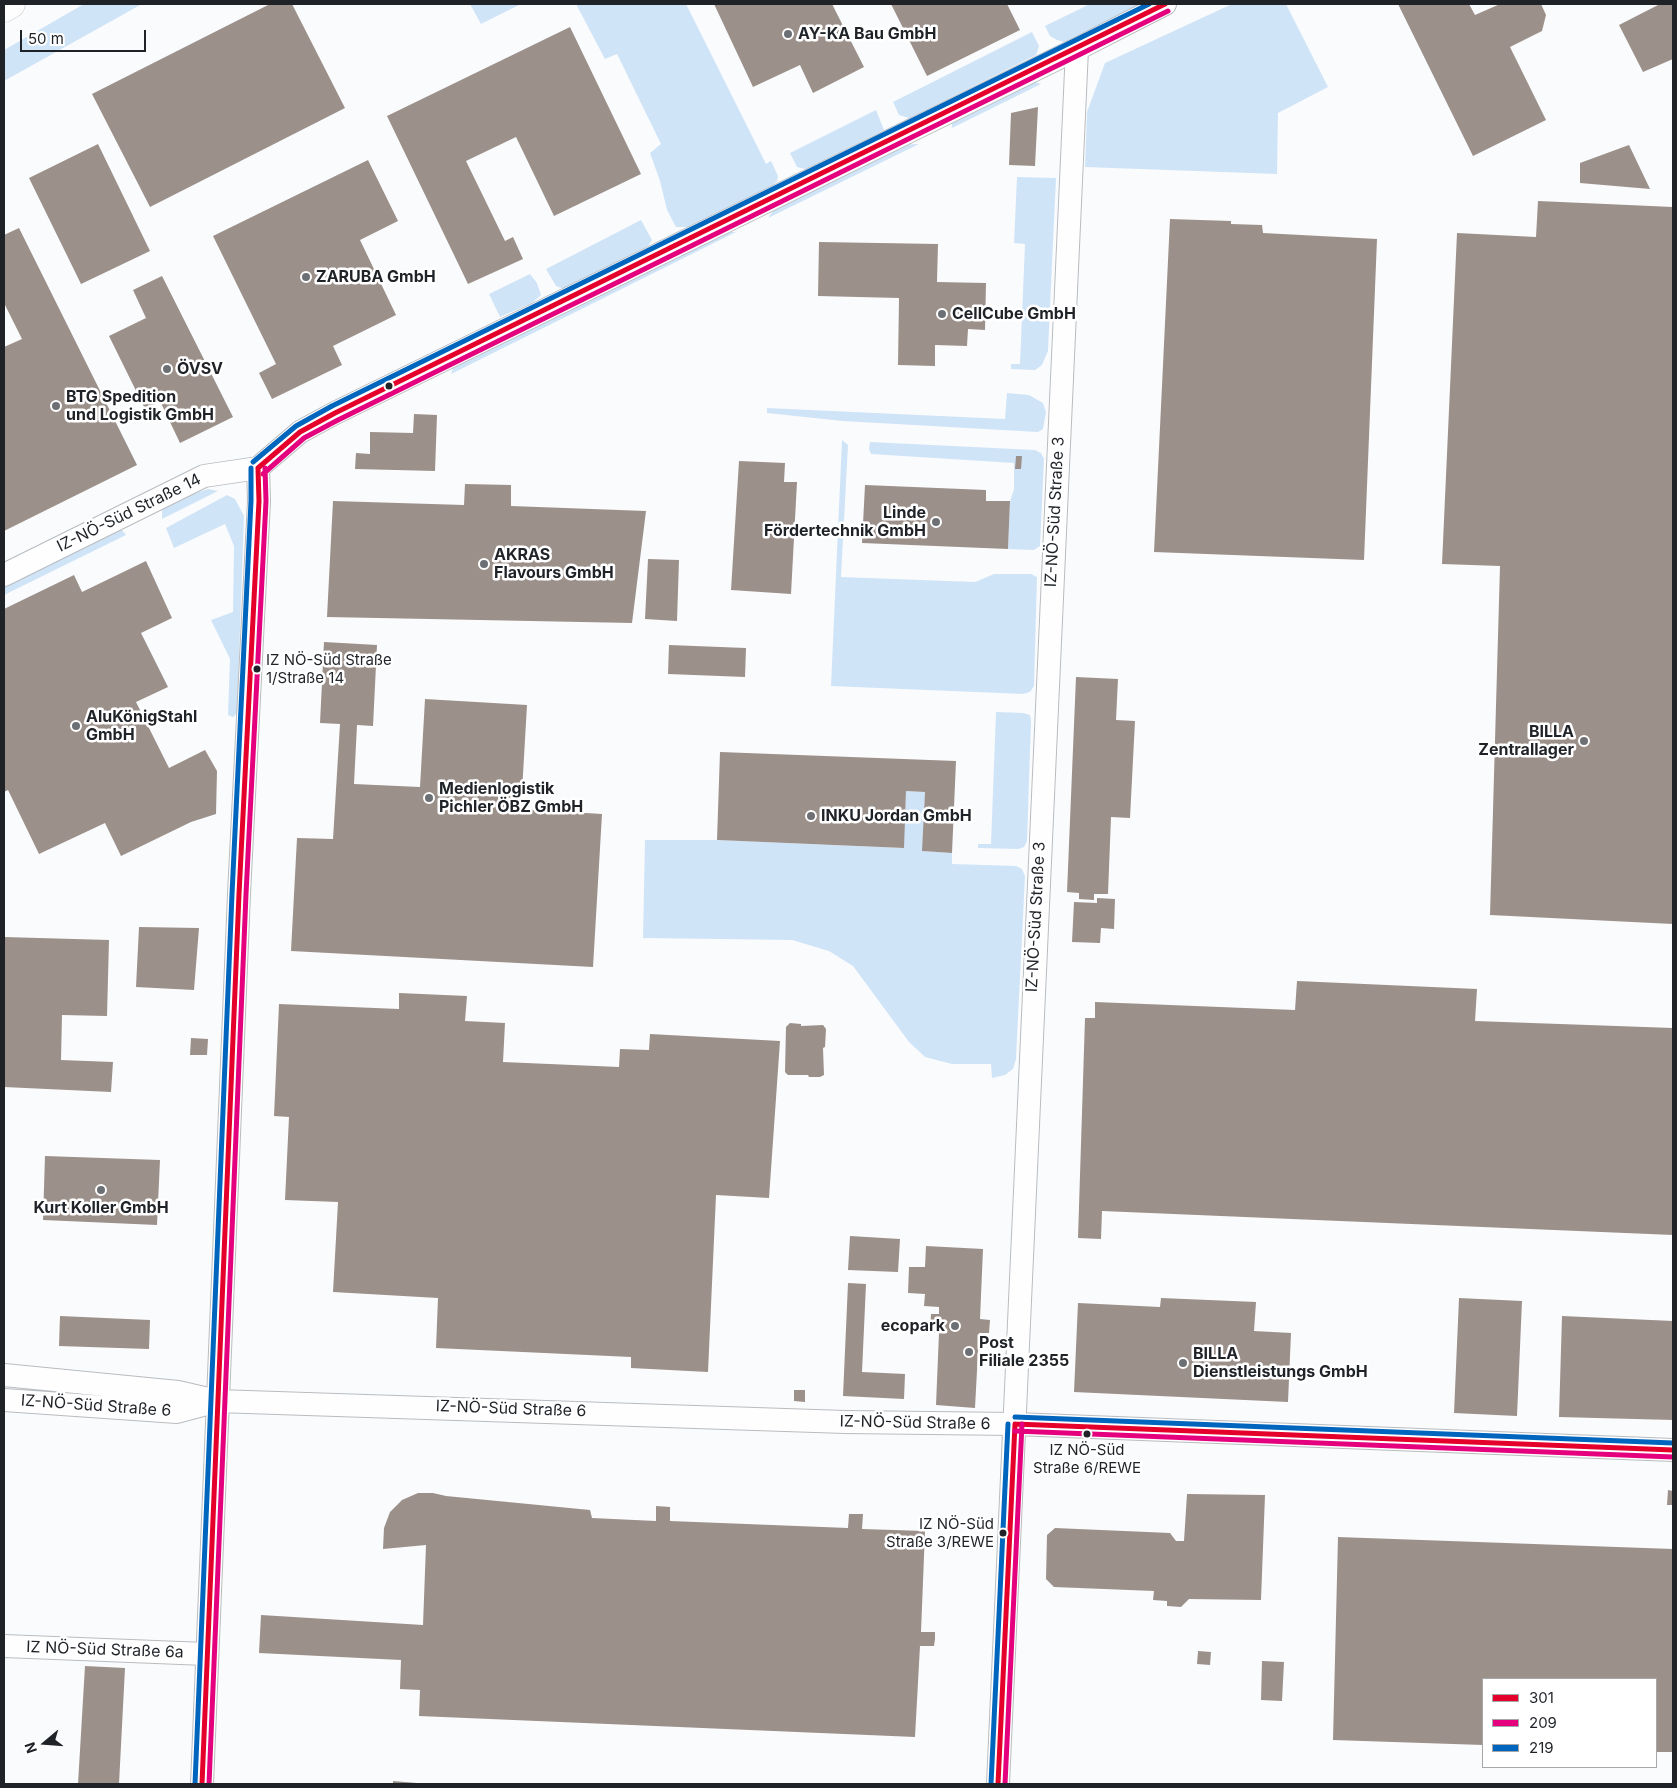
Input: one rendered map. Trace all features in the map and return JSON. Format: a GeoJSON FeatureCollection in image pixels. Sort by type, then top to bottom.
{"type":"FeatureCollection","features":[{"type":"Feature","properties":{"kind":"highway"},"geometry":{"type":"LineString","coordinates":[[4,8],[11,4]]}},
{"type":"Feature","properties":{"kind":"street"},"geometry":{"type":"LineString","coordinates":[[202,1784],[217,1401],[259,501],[258,468],[300,432],[335,413],[1165,4]]}},
{"type":"Feature","properties":{"kind":"street","name":"IZ-NÖ-Süd Straße 3"},"geometry":{"type":"LineString","coordinates":[[998,1784],[1077,49]]}},
{"type":"Feature","properties":{"kind":"street","name":"IZ-NÖ-Süd Straße 14"},"geometry":{"type":"LineString","coordinates":[[4,575],[204,476],[258,468]]}},
{"type":"Feature","properties":{"kind":"street","name":"IZ-NÖ-Süd Straße 6"},"geometry":{"type":"LineString","coordinates":[[4,1375],[178,1392],[217,1401],[844,1422],[1015,1424],[1673,1450]]}},
{"type":"Feature","properties":{"kind":"street","name":"IZ-NÖ-Süd Straße 6"},"geometry":{"type":"LineString","coordinates":[[4,1400],[177,1412],[217,1401]]}},
{"type":"Feature","properties":{"kind":"street","name":"IZ NÖ-Süd Straße 6a"},"geometry":{"type":"LineString","coordinates":[[4,1646],[206,1654]]}},
{"type":"Feature","properties":{"kind":"shaded area"},"geometry":{"type":"Polygon","coordinates":[[[84,4],[142,4],[4,81],[4,50],[84,4]]]}},
{"type":"Feature","properties":{"kind":"shaded area"},"geometry":{"type":"Polygon","coordinates":[[[470,4],[521,4],[481,24],[470,4]]]}},
{"type":"Feature","properties":{"kind":"shaded area"},"geometry":{"type":"Polygon","coordinates":[[[576,4],[686,4],[766,164],[771,161],[778,176],[777,181],[773,185],[687,227],[676,227],[667,210],[660,181],[650,153],[661,144],[617,54],[605,59],[576,4]]]}},
{"type":"Feature","properties":{"kind":"shaded area"},"geometry":{"type":"Polygon","coordinates":[[[1090,4],[1141,4],[1064,42],[1050,36],[1045,26],[1090,4]]]}},
{"type":"Feature","properties":{"kind":"shaded area"},"geometry":{"type":"Polygon","coordinates":[[[1232,4],[1286,4],[1328,87],[1278,113],[1277,174],[1085,167],[1087,112],[1105,63],[1232,4]]]}},
{"type":"Feature","properties":{"kind":"shaded area"},"geometry":{"type":"Polygon","coordinates":[[[1032,32],[1039,46],[1036,55],[909,118],[899,115],[893,102],[1032,32]]]}},
{"type":"Feature","properties":{"kind":"shaded area"},"geometry":{"type":"Polygon","coordinates":[[[1035,82],[1041,84],[952,128],[952,120],[1020,85],[1035,82]]]}},
{"type":"Feature","properties":{"kind":"shaded area"},"geometry":{"type":"Polygon","coordinates":[[[876,110],[884,130],[805,169],[797,167],[790,153],[876,110]]]}},
{"type":"Feature","properties":{"kind":"shaded area"},"geometry":{"type":"Polygon","coordinates":[[[919,144],[768,218],[778,204],[896,145],[919,144]]]}},
{"type":"Feature","properties":{"kind":"shaded area"},"geometry":{"type":"Polygon","coordinates":[[[1017,177],[1056,178],[1048,351],[1042,365],[1035,370],[1011,369],[1011,364],[1020,364],[1025,244],[1014,243],[1017,177]]]}},
{"type":"Feature","properties":{"kind":"shaded area"},"geometry":{"type":"Polygon","coordinates":[[[641,220],[652,240],[648,246],[564,289],[556,286],[546,269],[641,220]]]}},
{"type":"Feature","properties":{"kind":"shaded area"},"geometry":{"type":"Polygon","coordinates":[[[720,232],[736,232],[451,374],[455,363],[720,232]]]}},
{"type":"Feature","properties":{"kind":"shaded area"},"geometry":{"type":"Polygon","coordinates":[[[530,274],[537,283],[541,295],[532,303],[500,317],[489,294],[530,274]]]}},
{"type":"Feature","properties":{"kind":"shaded area"},"geometry":{"type":"Polygon","coordinates":[[[1007,393],[1029,395],[1043,403],[1046,412],[1043,429],[1038,432],[843,421],[767,413],[767,408],[1005,419],[1007,393]]]}},
{"type":"Feature","properties":{"kind":"shaded area"},"geometry":{"type":"Polygon","coordinates":[[[842,440],[848,445],[841,577],[975,582],[994,574],[1031,574],[1037,577],[1034,686],[1030,692],[1023,694],[831,686],[842,440]]]}},
{"type":"Feature","properties":{"kind":"shaded area"},"geometry":{"type":"Polygon","coordinates":[[[870,442],[1035,450],[1041,453],[1044,459],[1040,546],[1034,550],[1008,549],[1010,501],[1014,489],[1014,463],[871,454],[869,449],[870,442]]]}},
{"type":"Feature","properties":{"kind":"shaded area"},"geometry":{"type":"Polygon","coordinates":[[[208,489],[218,491],[162,519],[162,509],[176,500],[208,489]]]}},
{"type":"Feature","properties":{"kind":"shaded area"},"geometry":{"type":"Polygon","coordinates":[[[227,495],[235,499],[244,516],[237,713],[233,717],[228,715],[230,659],[211,620],[233,612],[234,546],[225,524],[174,548],[166,528],[227,495]]]}},
{"type":"Feature","properties":{"kind":"shaded area"},"geometry":{"type":"Polygon","coordinates":[[[121,529],[126,535],[4,595],[4,585],[121,529]]]}},
{"type":"Feature","properties":{"kind":"shaded area"},"geometry":{"type":"Polygon","coordinates":[[[996,712],[1023,713],[1030,715],[1031,721],[1027,841],[1024,847],[1018,849],[978,848],[978,844],[991,844],[996,712]]]}},
{"type":"Feature","properties":{"kind":"shaded area"},"geometry":{"type":"Polygon","coordinates":[[[906,791],[925,792],[923,851],[952,853],[952,864],[1016,866],[1022,869],[1025,876],[1016,1059],[1013,1069],[1005,1075],[992,1078],[991,1064],[952,1064],[925,1057],[909,1042],[853,966],[829,951],[792,940],[643,938],[645,840],[717,840],[903,848],[906,791]]]}},
{"type":"Feature","properties":{"kind":"building"},"geometry":{"type":"Polygon","coordinates":[[[270,4],[292,4],[345,108],[150,207],[92,94],[270,4]]]}},
{"type":"Feature","properties":{"kind":"building","name":"AY-KA Bau GmbH"},"geometry":{"type":"Polygon","coordinates":[[[714,4],[832,4],[864,67],[813,93],[800,65],[753,87],[714,4]]]}},
{"type":"Feature","properties":{"kind":"building"},"geometry":{"type":"Polygon","coordinates":[[[891,4],[1007,4],[1020,30],[927,76],[891,4]]]}},
{"type":"Feature","properties":{"kind":"building"},"geometry":{"type":"Polygon","coordinates":[[[1398,4],[1469,4],[1475,15],[1500,4],[1541,4],[1546,15],[1542,31],[1510,47],[1546,120],[1473,156],[1398,4]]]}},
{"type":"Feature","properties":{"kind":"building"},"geometry":{"type":"Polygon","coordinates":[[[1660,4],[1673,4],[1673,59],[1643,72],[1619,25],[1660,4]]]}},
{"type":"Feature","properties":{"kind":"building"},"geometry":{"type":"Polygon","coordinates":[[[570,27],[641,174],[554,216],[516,137],[466,161],[505,241],[513,237],[523,259],[468,284],[387,116],[570,27]]]}},
{"type":"Feature","properties":{"kind":"building"},"geometry":{"type":"Polygon","coordinates":[[[1038,107],[1035,166],[1009,165],[1011,113],[1038,107]]]}},
{"type":"Feature","properties":{"kind":"building"},"geometry":{"type":"Polygon","coordinates":[[[98,144],[150,251],[81,284],[29,178],[98,144]]]}},
{"type":"Feature","properties":{"kind":"building"},"geometry":{"type":"Polygon","coordinates":[[[1629,145],[1650,189],[1580,183],[1580,163],[1629,145]]]}},
{"type":"Feature","properties":{"kind":"building","name":"ZARUBA GmbH"},"geometry":{"type":"Polygon","coordinates":[[[368,160],[398,221],[360,240],[396,315],[333,346],[342,365],[272,399],[259,373],[276,364],[213,236],[368,160]]]}},
{"type":"Feature","properties":{"kind":"building","name":"BILLA Zentrallager"},"geometry":{"type":"Polygon","coordinates":[[[1538,201],[1673,207],[1673,924],[1490,915],[1500,566],[1442,564],[1457,233],[1536,237],[1538,201]]]}},
{"type":"Feature","properties":{"kind":"building"},"geometry":{"type":"Polygon","coordinates":[[[1170,219],[1231,221],[1231,224],[1262,225],[1263,233],[1377,239],[1364,560],[1154,552],[1170,219]]]}},
{"type":"Feature","properties":{"kind":"building","name":"BTG Spedition und Logistik GmbH"},"geometry":{"type":"Polygon","coordinates":[[[19,228],[137,465],[4,531],[4,347],[22,339],[4,303],[4,235],[19,228]]]}},
{"type":"Feature","properties":{"kind":"building","name":"CellCube GmbH"},"geometry":{"type":"Polygon","coordinates":[[[819,242],[938,244],[937,282],[986,283],[985,330],[968,329],[967,346],[935,345],[935,366],[898,365],[899,298],[818,296],[819,242]]]}},
{"type":"Feature","properties":{"kind":"building","name":"ÖVSV"},"geometry":{"type":"Polygon","coordinates":[[[162,276],[233,417],[180,443],[160,401],[145,409],[109,336],[146,318],[133,290],[162,276]]]}},
{"type":"Feature","properties":{"kind":"building"},"geometry":{"type":"Polygon","coordinates":[[[414,414],[437,415],[435,471],[355,469],[356,453],[370,454],[370,432],[413,433],[414,414]]]}},
{"type":"Feature","properties":{"kind":"building"},"geometry":{"type":"Polygon","coordinates":[[[1016,456],[1022,456],[1021,469],[1015,469],[1016,456]]]}},
{"type":"Feature","properties":{"kind":"building"},"geometry":{"type":"Polygon","coordinates":[[[739,461],[785,463],[784,482],[797,482],[791,594],[731,590],[739,461]]]}},
{"type":"Feature","properties":{"kind":"building","name":"AKRAS Flavours GmbH"},"geometry":{"type":"Polygon","coordinates":[[[465,484],[511,485],[511,506],[646,511],[632,623],[327,617],[333,501],[464,505],[465,484]]]}},
{"type":"Feature","properties":{"kind":"building","name":"Linde Fördertechnik GmbH"},"geometry":{"type":"Polygon","coordinates":[[[865,485],[986,490],[986,501],[1010,501],[1008,549],[862,543],[865,485]]]}},
{"type":"Feature","properties":{"kind":"building"},"geometry":{"type":"Polygon","coordinates":[[[648,559],[679,560],[677,621],[645,619],[648,559]]]}},
{"type":"Feature","properties":{"kind":"building","name":"AluKönigStahl GmbH"},"geometry":{"type":"Polygon","coordinates":[[[146,561],[172,618],[141,633],[168,687],[136,702],[169,768],[205,750],[217,771],[216,814],[191,822],[121,856],[105,823],[39,854],[8,790],[4,792],[4,609],[74,575],[82,592],[146,561]]]}},
{"type":"Feature","properties":{"kind":"building","name":"Medienlogistik Pichler ÖBZ GmbH"},"geometry":{"type":"Polygon","coordinates":[[[324,642],[377,645],[373,726],[357,725],[354,784],[420,787],[425,699],[527,705],[521,809],[602,814],[593,967],[291,951],[297,838],[333,839],[340,724],[320,723],[324,642]]]}},
{"type":"Feature","properties":{"kind":"building"},"geometry":{"type":"Polygon","coordinates":[[[669,645],[746,648],[745,677],[668,674],[669,645]]]}},
{"type":"Feature","properties":{"kind":"building"},"geometry":{"type":"Polygon","coordinates":[[[1076,677],[1118,679],[1116,720],[1135,721],[1130,818],[1111,817],[1108,894],[1094,894],[1094,900],[1079,899],[1079,893],[1067,892],[1076,677]]]}},
{"type":"Feature","properties":{"kind":"building","name":"INKU Jordan GmbH"},"geometry":{"type":"Polygon","coordinates":[[[720,752],[956,761],[952,853],[922,851],[925,792],[906,791],[904,848],[717,840],[720,752]]]}},
{"type":"Feature","properties":{"kind":"building"},"geometry":{"type":"Polygon","coordinates":[[[1097,898],[1115,899],[1114,929],[1101,928],[1100,943],[1072,942],[1074,902],[1097,903],[1097,898]]]}},
{"type":"Feature","properties":{"kind":"building"},"geometry":{"type":"Polygon","coordinates":[[[139,927],[199,928],[194,990],[136,987],[139,927]]]}},
{"type":"Feature","properties":{"kind":"building"},"geometry":{"type":"Polygon","coordinates":[[[4,937],[109,940],[107,1016],[62,1015],[61,1060],[113,1062],[111,1092],[4,1087],[4,937]]]}},
{"type":"Feature","properties":{"kind":"building"},"geometry":{"type":"Polygon","coordinates":[[[1297,981],[1477,989],[1475,1021],[1673,1028],[1673,1235],[1102,1211],[1101,1239],[1078,1238],[1085,1018],[1095,1018],[1095,1002],[1295,1010],[1297,981]]]}},
{"type":"Feature","properties":{"kind":"building"},"geometry":{"type":"Polygon","coordinates":[[[399,993],[467,996],[465,1021],[505,1023],[503,1062],[619,1067],[620,1049],[649,1050],[650,1034],[780,1041],[769,1198],[716,1195],[708,1372],[631,1368],[631,1357],[436,1348],[438,1298],[333,1292],[338,1202],[285,1200],[289,1117],[274,1116],[279,1004],[399,1009],[399,993]]]}},
{"type":"Feature","properties":{"kind":"building"},"geometry":{"type":"Polygon","coordinates":[[[790,1023],[801,1024],[801,1026],[823,1025],[826,1029],[825,1047],[823,1048],[824,1075],[809,1077],[808,1075],[788,1075],[785,1072],[786,1027],[790,1023]]]}},
{"type":"Feature","properties":{"kind":"building"},"geometry":{"type":"Polygon","coordinates":[[[191,1038],[208,1039],[207,1055],[190,1055],[191,1038]]]}},
{"type":"Feature","properties":{"kind":"building","name":"Kurt Koller GmbH"},"geometry":{"type":"Polygon","coordinates":[[[45,1156],[160,1160],[157,1225],[43,1220],[45,1156]]]}},
{"type":"Feature","properties":{"kind":"building"},"geometry":{"type":"Polygon","coordinates":[[[850,1236],[900,1239],[898,1272],[848,1270],[850,1236]]]}},
{"type":"Feature","properties":{"kind":"building","name":"ecopark"},"geometry":{"type":"Polygon","coordinates":[[[926,1246],[983,1249],[980,1319],[990,1320],[989,1333],[979,1333],[975,1408],[936,1405],[939,1333],[930,1333],[931,1314],[939,1314],[939,1307],[924,1306],[925,1294],[908,1293],[909,1267],[925,1267],[926,1246]]]}},
{"type":"Feature","properties":{"kind":"building"},"geometry":{"type":"Polygon","coordinates":[[[848,1283],[866,1284],[862,1372],[905,1374],[904,1399],[843,1396],[848,1283]]]}},
{"type":"Feature","properties":{"kind":"building","name":"BILLA Dienstleistungs GmbH"},"geometry":{"type":"Polygon","coordinates":[[[1161,1298],[1256,1302],[1254,1331],[1291,1333],[1288,1402],[1074,1392],[1078,1303],[1160,1307],[1161,1298]]]}},
{"type":"Feature","properties":{"kind":"building"},"geometry":{"type":"Polygon","coordinates":[[[1459,1298],[1522,1301],[1517,1416],[1454,1413],[1459,1298]]]}},
{"type":"Feature","properties":{"kind":"building"},"geometry":{"type":"Polygon","coordinates":[[[60,1316],[150,1320],[149,1349],[59,1346],[60,1316]]]}},
{"type":"Feature","properties":{"kind":"building"},"geometry":{"type":"Polygon","coordinates":[[[1562,1316],[1673,1321],[1673,1420],[1559,1417],[1562,1316]]]}},
{"type":"Feature","properties":{"kind":"building"},"geometry":{"type":"Polygon","coordinates":[[[794,1390],[805,1390],[805,1402],[794,1401],[794,1390]]]}},
{"type":"Feature","properties":{"kind":"building"},"geometry":{"type":"Polygon","coordinates":[[[1668,1490],[1673,1491],[1673,1505],[1667,1505],[1668,1490]]]}},
{"type":"Feature","properties":{"kind":"building"},"geometry":{"type":"Polygon","coordinates":[[[418,1493],[590,1510],[592,1518],[656,1521],[656,1506],[670,1507],[670,1521],[848,1528],[849,1514],[863,1514],[862,1529],[925,1531],[921,1632],[935,1632],[935,1639],[934,1646],[920,1646],[915,1737],[419,1716],[420,1690],[400,1689],[401,1660],[259,1653],[261,1615],[423,1625],[426,1545],[383,1549],[384,1528],[390,1512],[402,1500],[418,1493]]]}},
{"type":"Feature","properties":{"kind":"building"},"geometry":{"type":"Polygon","coordinates":[[[1187,1494],[1265,1495],[1261,1600],[1189,1599],[1181,1607],[1167,1606],[1167,1601],[1153,1600],[1154,1591],[1054,1587],[1046,1579],[1047,1535],[1055,1528],[1170,1533],[1176,1541],[1184,1541],[1187,1494]]]}},
{"type":"Feature","properties":{"kind":"building"},"geometry":{"type":"Polygon","coordinates":[[[1338,1537],[1673,1549],[1673,1752],[1657,1752],[1657,1678],[1482,1678],[1482,1745],[1333,1740],[1338,1537]]]}},
{"type":"Feature","properties":{"kind":"building"},"geometry":{"type":"Polygon","coordinates":[[[1198,1651],[1211,1652],[1210,1665],[1197,1664],[1198,1651]]]}},
{"type":"Feature","properties":{"kind":"building"},"geometry":{"type":"Polygon","coordinates":[[[1262,1661],[1284,1662],[1282,1701],[1261,1700],[1262,1661]]]}},
{"type":"Feature","properties":{"kind":"building"},"geometry":{"type":"Polygon","coordinates":[[[85,1666],[125,1668],[119,1784],[78,1784],[85,1666]]]}},
{"type":"Feature","properties":{"kind":"building"},"geometry":{"type":"Polygon","coordinates":[[[393,1781],[417,1783],[417,1784],[393,1784],[393,1781]]]}},
{"type":"Feature","properties":{"kind":"transit line","name":"219"},"geometry":{"type":"LineString","coordinates":[[253,462],[296,426],[332,406],[1149,4]]}},
{"type":"Feature","properties":{"kind":"transit line","name":"301"},"geometry":{"type":"LineString","coordinates":[[258,468],[300,432],[335,413],[1165,4]]}},
{"type":"Feature","properties":{"kind":"transit line","name":"209"},"geometry":{"type":"LineString","coordinates":[[263,474],[304,438],[338,420],[1168,11]]}},
{"type":"Feature","properties":{"kind":"transit line","name":"219"},"geometry":{"type":"LineString","coordinates":[[195,1784],[251,468]]}},
{"type":"Feature","properties":{"kind":"transit line","name":"301"},"geometry":{"type":"LineString","coordinates":[[202,1784],[239,894],[259,501],[258,468]]}},
{"type":"Feature","properties":{"kind":"transit line","name":"209"},"geometry":{"type":"LineString","coordinates":[[209,1784],[246,894],[266,501],[265,468]]}},
{"type":"Feature","properties":{"kind":"transit line","name":"219"},"geometry":{"type":"LineString","coordinates":[[1015,1417],[1673,1443]]}},
{"type":"Feature","properties":{"kind":"transit line","name":"219"},"geometry":{"type":"LineString","coordinates":[[991,1784],[1008,1424]]}},
{"type":"Feature","properties":{"kind":"transit line","name":"301"},"geometry":{"type":"LineString","coordinates":[[1015,1424],[1673,1450]]}},
{"type":"Feature","properties":{"kind":"transit line","name":"301"},"geometry":{"type":"LineString","coordinates":[[998,1784],[1015,1424]]}},
{"type":"Feature","properties":{"kind":"transit line","name":"209"},"geometry":{"type":"LineString","coordinates":[[1005,1784],[1022,1424]]}},
{"type":"Feature","properties":{"kind":"transit line","name":"209"},"geometry":{"type":"LineString","coordinates":[[1015,1431],[1673,1457]]}},
{"type":"Feature","properties":{"kind":"place","name":"AY-KA Bau GmbH"},"geometry":{"type":"Point","coordinates":[788,34]}},
{"type":"Feature","properties":{"kind":"place","name":"ZARUBA GmbH"},"geometry":{"type":"Point","coordinates":[306,277]}},
{"type":"Feature","properties":{"kind":"place","name":"CellCube GmbH"},"geometry":{"type":"Point","coordinates":[942,314]}},
{"type":"Feature","properties":{"kind":"place","name":"ÖVSV"},"geometry":{"type":"Point","coordinates":[167,369]}},
{"type":"Feature","properties":{"kind":"place","name":"BTG Spedition und Logistik GmbH"},"geometry":{"type":"Point","coordinates":[56,406]}},
{"type":"Feature","properties":{"kind":"place","name":"Linde Fördertechnik GmbH"},"geometry":{"type":"Point","coordinates":[936,522]}},
{"type":"Feature","properties":{"kind":"place","name":"AKRAS Flavours GmbH"},"geometry":{"type":"Point","coordinates":[484,564]}},
{"type":"Feature","properties":{"kind":"place","name":"IZ NÖ-Süd Straße 1/Straße 14"},"geometry":{"type":"Point","coordinates":[257,669]}},
{"type":"Feature","properties":{"kind":"place","name":"AluKönigStahl GmbH"},"geometry":{"type":"Point","coordinates":[76,726]}},
{"type":"Feature","properties":{"kind":"place","name":"BILLA Zentrallager"},"geometry":{"type":"Point","coordinates":[1584,741]}},
{"type":"Feature","properties":{"kind":"place","name":"Medienlogistik Pichler ÖBZ GmbH"},"geometry":{"type":"Point","coordinates":[429,798]}},
{"type":"Feature","properties":{"kind":"place","name":"INKU Jordan GmbH"},"geometry":{"type":"Point","coordinates":[811,816]}},
{"type":"Feature","properties":{"kind":"place","name":"Kurt Koller GmbH"},"geometry":{"type":"Point","coordinates":[101,1190]}},
{"type":"Feature","properties":{"kind":"place","name":"ecopark"},"geometry":{"type":"Point","coordinates":[955,1326]}},
{"type":"Feature","properties":{"kind":"place","name":"Post Filiale 2355"},"geometry":{"type":"Point","coordinates":[969,1352]}},
{"type":"Feature","properties":{"kind":"place","name":"BILLA Dienstleistungs GmbH"},"geometry":{"type":"Point","coordinates":[1183,1363]}},
{"type":"Feature","properties":{"kind":"place","name":"IZ NÖ-Süd Straße 6/REWE"},"geometry":{"type":"Point","coordinates":[1087,1434]}},
{"type":"Feature","properties":{"kind":"place","name":"IZ NÖ-Süd Straße 3/REWE"},"geometry":{"type":"Point","coordinates":[1003,1533]}}]}
